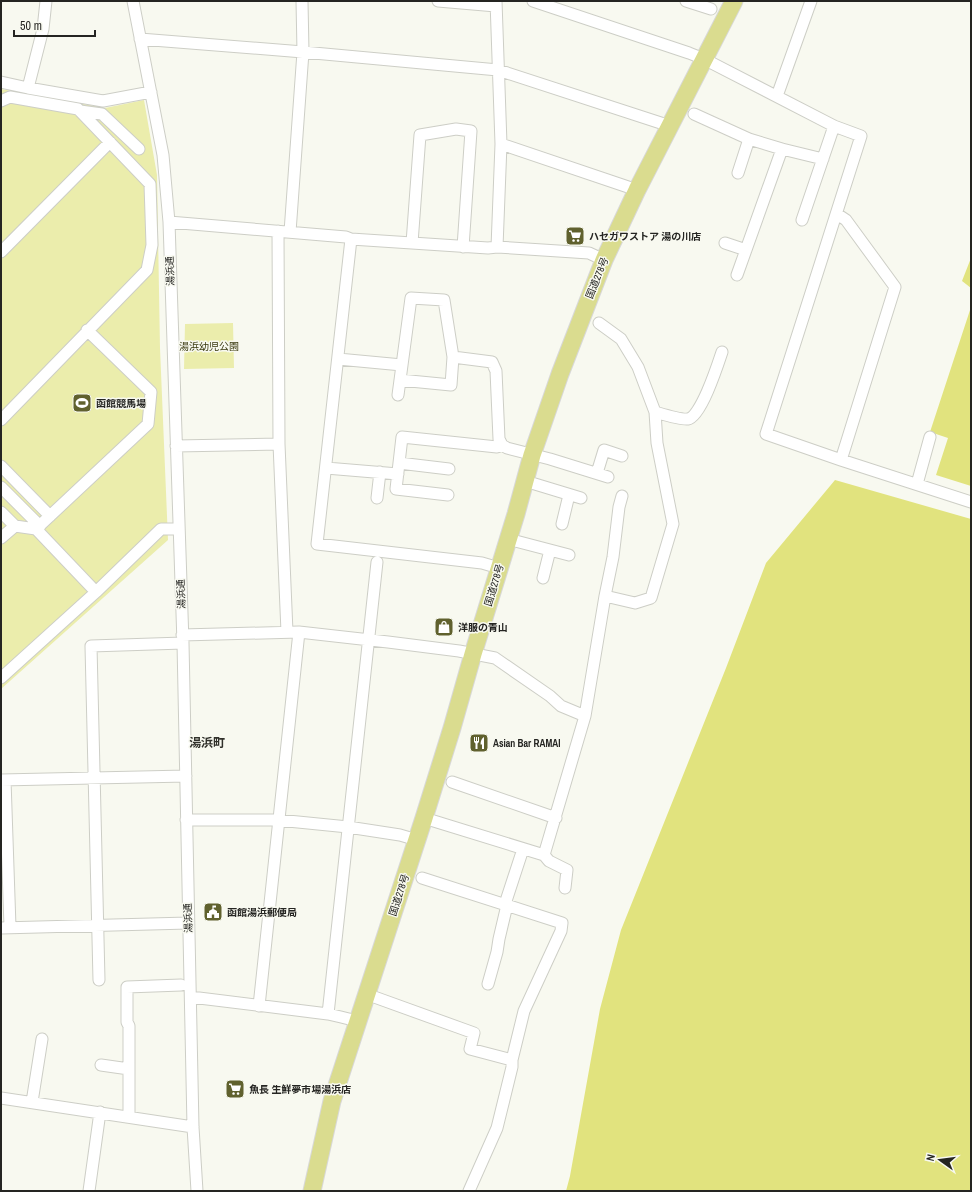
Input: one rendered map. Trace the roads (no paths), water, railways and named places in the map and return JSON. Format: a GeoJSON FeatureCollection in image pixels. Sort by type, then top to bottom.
{"type":"FeatureCollection","features":[{"type":"Feature","properties":{"kind":"highway","name":"国道278号"},"geometry":{"type":"LineString","coordinates":[[312,1191],[332,1101],[424,818],[532,455],[560,374],[604,260],[704,58],[734,1]]}},
{"type":"Feature","properties":{"kind":"street"},"geometry":{"type":"LineString","coordinates":[[28,88],[43,29],[46,1]]}},
{"type":"Feature","properties":{"kind":"street","name":"湯浜通"},"geometry":{"type":"LineString","coordinates":[[133,1],[163,155],[169,222],[186,776],[193,1127],[197,1191]]}},
{"type":"Feature","properties":{"kind":"street"},"geometry":{"type":"LineString","coordinates":[[290,232],[303,52],[302,1]]}},
{"type":"Feature","properties":{"kind":"street"},"geometry":{"type":"LineString","coordinates":[[438,1],[496,3],[501,144],[498,247]]}},
{"type":"Feature","properties":{"kind":"street"},"geometry":{"type":"LineString","coordinates":[[533,1],[561,5],[704,58],[834,126],[861,136],[766,434],[971,502]]}},
{"type":"Feature","properties":{"kind":"street"},"geometry":{"type":"LineString","coordinates":[[686,1],[711,9]]}},
{"type":"Feature","properties":{"kind":"street"},"geometry":{"type":"LineString","coordinates":[[777,96],[811,1]]}},
{"type":"Feature","properties":{"kind":"street"},"geometry":{"type":"LineString","coordinates":[[140,39],[498,70],[670,126]]}},
{"type":"Feature","properties":{"kind":"street"},"geometry":{"type":"LineString","coordinates":[[1,82],[103,101],[151,92]]}},
{"type":"Feature","properties":{"kind":"street"},"geometry":{"type":"LineString","coordinates":[[1,101],[10,96],[80,111],[102,114],[139,149]]}},
{"type":"Feature","properties":{"kind":"street"},"geometry":{"type":"LineString","coordinates":[[1,420],[147,270],[152,245],[150,184],[80,111]]}},
{"type":"Feature","properties":{"kind":"street"},"geometry":{"type":"LineString","coordinates":[[694,114],[749,139],[823,159]]}},
{"type":"Feature","properties":{"kind":"street"},"geometry":{"type":"LineString","coordinates":[[802,220],[834,126]]}},
{"type":"Feature","properties":{"kind":"street"},"geometry":{"type":"LineString","coordinates":[[412,244],[420,135],[456,129],[471,131],[463,247]]}},
{"type":"Feature","properties":{"kind":"street"},"geometry":{"type":"LineString","coordinates":[[738,173],[749,139]]}},
{"type":"Feature","properties":{"kind":"street"},"geometry":{"type":"LineString","coordinates":[[1,252],[110,142]]}},
{"type":"Feature","properties":{"kind":"street"},"geometry":{"type":"LineString","coordinates":[[501,144],[638,190]]}},
{"type":"Feature","properties":{"kind":"street"},"geometry":{"type":"LineString","coordinates":[[737,275],[782,149]]}},
{"type":"Feature","properties":{"kind":"street"},"geometry":{"type":"LineString","coordinates":[[837,214],[846,220],[895,287],[841,460]]}},
{"type":"Feature","properties":{"kind":"street"},"geometry":{"type":"LineString","coordinates":[[169,222],[412,244],[488,248],[498,247],[589,253],[604,260]]}},
{"type":"Feature","properties":{"kind":"street"},"geometry":{"type":"LineString","coordinates":[[278,231],[279,444],[286,632]]}},
{"type":"Feature","properties":{"kind":"street"},"geometry":{"type":"LineString","coordinates":[[351,239],[317,544],[482,563],[499,568]]}},
{"type":"Feature","properties":{"kind":"street"},"geometry":{"type":"LineString","coordinates":[[725,243],[746,250]]}},
{"type":"Feature","properties":{"kind":"street"},"geometry":{"type":"LineString","coordinates":[[398,395],[410,298],[444,300],[453,357],[452,385],[400,380]]}},
{"type":"Feature","properties":{"kind":"street"},"geometry":{"type":"LineString","coordinates":[[598,323],[621,339],[638,367],[655,412],[657,443],[672,524],[651,598],[635,603],[605,596]]}},
{"type":"Feature","properties":{"kind":"street"},"geometry":{"type":"LineString","coordinates":[[1,512],[15,526],[38,528],[148,424],[151,392],[87,330]]}},
{"type":"Feature","properties":{"kind":"street"},"geometry":{"type":"LineString","coordinates":[[655,412],[687,419],[692,417],[704,398],[722,352]]}},
{"type":"Feature","properties":{"kind":"street"},"geometry":{"type":"LineString","coordinates":[[453,357],[492,362],[496,371],[499,439],[502,445],[507,448],[550,459],[608,477]]}},
{"type":"Feature","properties":{"kind":"street"},"geometry":{"type":"LineString","coordinates":[[338,359],[402,365]]}},
{"type":"Feature","properties":{"kind":"street"},"geometry":{"type":"LineString","coordinates":[[448,495],[396,489],[402,437],[497,448],[502,445]]}},
{"type":"Feature","properties":{"kind":"street"},"geometry":{"type":"LineString","coordinates":[[917,484],[930,437]]}},
{"type":"Feature","properties":{"kind":"street"},"geometry":{"type":"LineString","coordinates":[[176,446],[279,444]]}},
{"type":"Feature","properties":{"kind":"street"},"geometry":{"type":"LineString","coordinates":[[597,473],[604,450],[622,456]]}},
{"type":"Feature","properties":{"kind":"street"},"geometry":{"type":"LineString","coordinates":[[1,466],[50,516]]}},
{"type":"Feature","properties":{"kind":"street"},"geometry":{"type":"LineString","coordinates":[[326,468],[380,472],[399,468],[449,469]]}},
{"type":"Feature","properties":{"kind":"street"},"geometry":{"type":"LineString","coordinates":[[377,498],[380,472]]}},
{"type":"Feature","properties":{"kind":"street"},"geometry":{"type":"LineString","coordinates":[[525,481],[581,498]]}},
{"type":"Feature","properties":{"kind":"street"},"geometry":{"type":"LineString","coordinates":[[1,487],[96,592]]}},
{"type":"Feature","properties":{"kind":"street"},"geometry":{"type":"LineString","coordinates":[[562,524],[569,495]]}},
{"type":"Feature","properties":{"kind":"street"},"geometry":{"type":"LineString","coordinates":[[544,855],[585,716],[613,557],[619,508],[622,496]]}},
{"type":"Feature","properties":{"kind":"street"},"geometry":{"type":"LineString","coordinates":[[1,538],[15,526]]}},
{"type":"Feature","properties":{"kind":"street"},"geometry":{"type":"LineString","coordinates":[[1,678],[96,592],[161,529],[179,529]]}},
{"type":"Feature","properties":{"kind":"street"},"geometry":{"type":"LineString","coordinates":[[508,539],[569,555]]}},
{"type":"Feature","properties":{"kind":"street"},"geometry":{"type":"LineString","coordinates":[[543,578],[550,550]]}},
{"type":"Feature","properties":{"kind":"street"},"geometry":{"type":"LineString","coordinates":[[328,1014],[377,562]]}},
{"type":"Feature","properties":{"kind":"street"},"geometry":{"type":"LineString","coordinates":[[99,980],[91,646],[299,632],[472,654],[495,658],[550,696],[561,706],[585,716]]}},
{"type":"Feature","properties":{"kind":"street"},"geometry":{"type":"LineString","coordinates":[[259,1006],[299,632]]}},
{"type":"Feature","properties":{"kind":"street"},"geometry":{"type":"LineString","coordinates":[[186,776],[3,780],[5,927],[188,923]]}},
{"type":"Feature","properties":{"kind":"street"},"geometry":{"type":"LineString","coordinates":[[452,782],[556,818]]}},
{"type":"Feature","properties":{"kind":"street"},"geometry":{"type":"LineString","coordinates":[[424,818],[544,855],[549,861],[567,870],[565,888]]}},
{"type":"Feature","properties":{"kind":"street"},"geometry":{"type":"LineString","coordinates":[[186,820],[278,820],[348,827],[400,835],[417,840]]}},
{"type":"Feature","properties":{"kind":"street"},"geometry":{"type":"LineString","coordinates":[[488,984],[497,952],[506,905],[523,849]]}},
{"type":"Feature","properties":{"kind":"street"},"geometry":{"type":"LineString","coordinates":[[422,878],[562,923],[561,931],[524,1011],[497,1128],[469,1191]]}},
{"type":"Feature","properties":{"kind":"street"},"geometry":{"type":"LineString","coordinates":[[129,1117],[129,1026],[127,1022],[127,987],[180,985]]}},
{"type":"Feature","properties":{"kind":"street"},"geometry":{"type":"LineString","coordinates":[[366,994],[474,1033],[470,1049],[512,1060]]}},
{"type":"Feature","properties":{"kind":"street"},"geometry":{"type":"LineString","coordinates":[[191,997],[328,1014],[357,1021]]}},
{"type":"Feature","properties":{"kind":"street"},"geometry":{"type":"LineString","coordinates":[[32,1102],[42,1039]]}},
{"type":"Feature","properties":{"kind":"street"},"geometry":{"type":"LineString","coordinates":[[101,1065],[129,1069]]}},
{"type":"Feature","properties":{"kind":"street"},"geometry":{"type":"LineString","coordinates":[[1,1098],[193,1127]]}},
{"type":"Feature","properties":{"kind":"street"},"geometry":{"type":"LineString","coordinates":[[89,1191],[100,1112]]}},
{"type":"Feature","properties":{"kind":"place","name":"ハセガワストア 湯の川店"},"geometry":{"type":"Point","coordinates":[575,236]}},
{"type":"Feature","properties":{"kind":"place","name":"函館競馬場"},"geometry":{"type":"Point","coordinates":[82,403]}},
{"type":"Feature","properties":{"kind":"place","name":"洋服の青山"},"geometry":{"type":"Point","coordinates":[444,627]}},
{"type":"Feature","properties":{"kind":"place","name":"Asian Bar RAMAI"},"geometry":{"type":"Point","coordinates":[479,743]}},
{"type":"Feature","properties":{"kind":"place","name":"函館湯浜郵便局"},"geometry":{"type":"Point","coordinates":[213,912]}},
{"type":"Feature","properties":{"kind":"place","name":"魚長 生鮮夢市場湯浜店"},"geometry":{"type":"Point","coordinates":[235,1089]}},
{"type":"Feature","properties":{"kind":"district","name":"湯浜町"},"geometry":{"type":"Point","coordinates":[207,743]}},
{"type":"Feature","properties":{"kind":"park label","name":"湯浜幼児公園"},"geometry":{"type":"Point","coordinates":[209,346]}}]}
